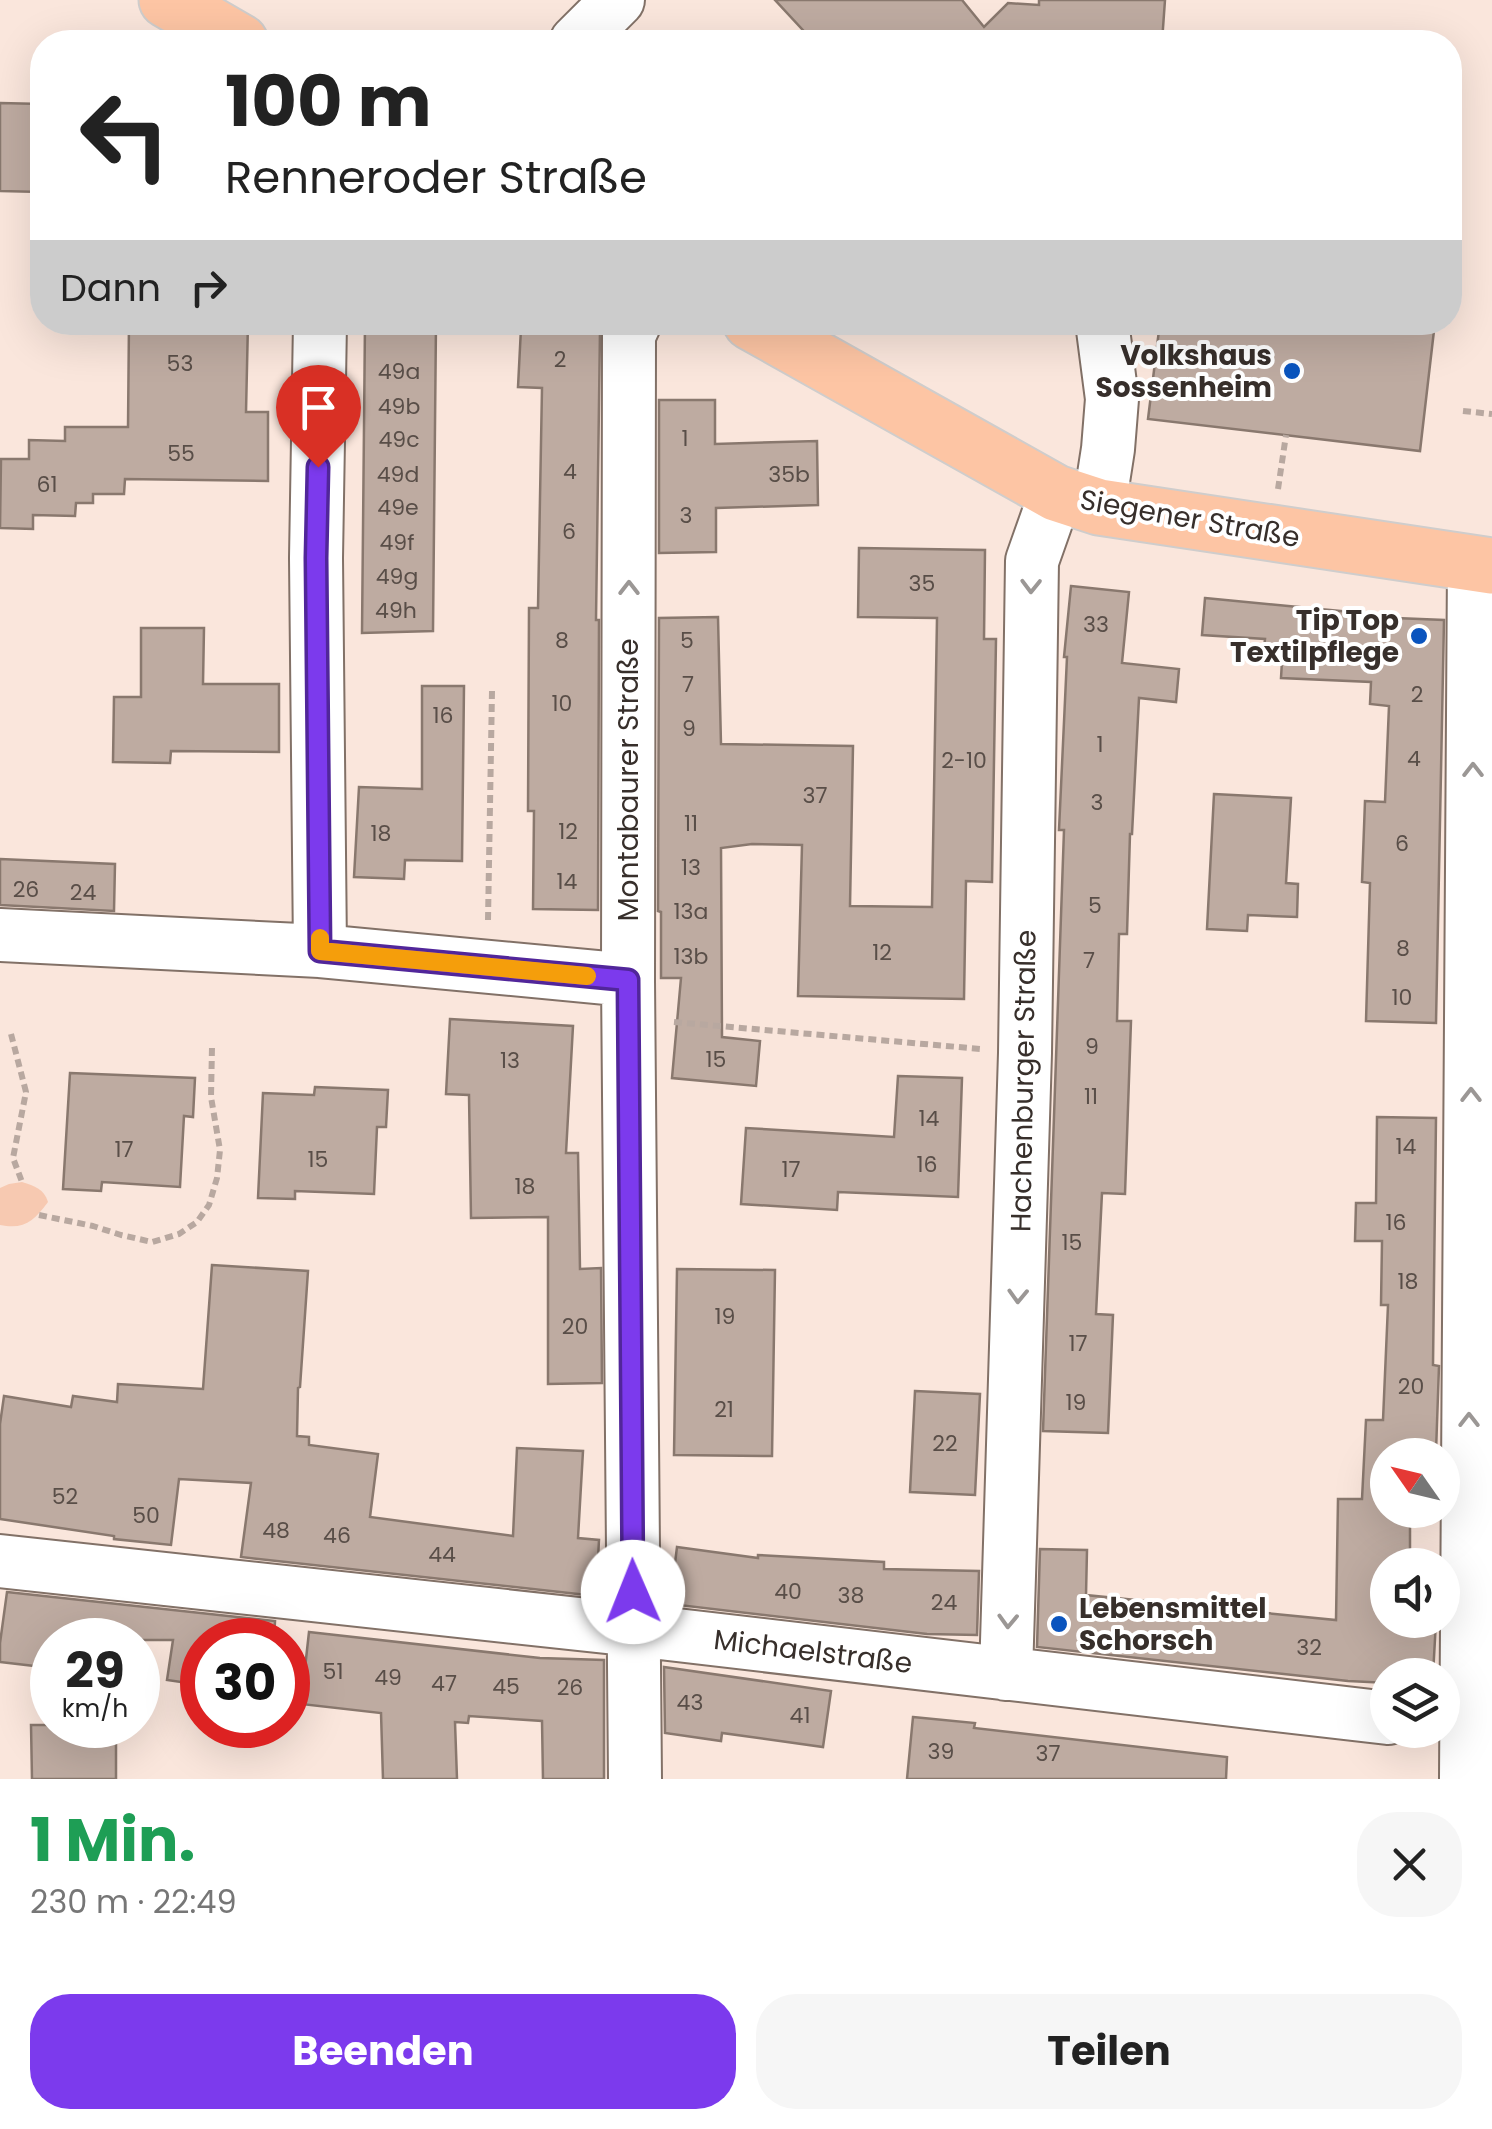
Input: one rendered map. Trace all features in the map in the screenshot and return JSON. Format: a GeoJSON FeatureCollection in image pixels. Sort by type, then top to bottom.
{"type":"FeatureCollection","features":[{"type":"Feature","properties":{"kind":"main road"},"geometry":{"type":"LineString","coordinates":[[167,0],[219,30]]}},
{"type":"Feature","properties":{"kind":"main road","name":"Siegener Straße"},"geometry":{"type":"LineString","coordinates":[[776,335],[1077,500],[1483,565]]}},
{"type":"Feature","properties":{"kind":"street"},"geometry":{"type":"LineString","coordinates":[[588,30],[618,0]]}},
{"type":"Feature","properties":{"kind":"street"},"geometry":{"type":"LineString","coordinates":[[320,335],[316,558],[320,951]]}},
{"type":"Feature","properties":{"kind":"street","name":"Montabaurer Straße"},"geometry":{"type":"LineString","coordinates":[[629,335],[628,999],[636,1779]]}},
{"type":"Feature","properties":{"kind":"street","name":"Hachenburger Straße"},"geometry":{"type":"LineString","coordinates":[[1006,1674],[1025,1054],[1032,560],[1077,500],[1108,449],[1112,399],[1104,335]]}},
{"type":"Feature","properties":{"kind":"street"},"geometry":{"type":"LineString","coordinates":[[1466,1779],[1483,565]]}},
{"type":"Feature","properties":{"kind":"street"},"geometry":{"type":"LineString","coordinates":[[0,936],[320,951],[487,966],[628,999]]}},
{"type":"Feature","properties":{"kind":"street","name":"Michaelstraße"},"geometry":{"type":"LineString","coordinates":[[0,1561],[1370,1716]]}},
{"type":"Feature","properties":{"kind":"path"},"geometry":{"type":"LineString","coordinates":[[1463,411],[1492,414]]}},
{"type":"Feature","properties":{"kind":"path"},"geometry":{"type":"LineString","coordinates":[[1277,502],[1286,434]]}},
{"type":"Feature","properties":{"kind":"path"},"geometry":{"type":"LineString","coordinates":[[487,966],[492,690]]}},
{"type":"Feature","properties":{"kind":"path"},"geometry":{"type":"LineString","coordinates":[[628,999],[1025,1054]]}},
{"type":"Feature","properties":{"kind":"path"},"geometry":{"type":"LineString","coordinates":[[11,1034],[26,1092],[13,1158],[22,1182]]}},
{"type":"Feature","properties":{"kind":"path"},"geometry":{"type":"LineString","coordinates":[[39,1214],[152,1242],[179,1234],[198,1222],[209,1205],[220,1150],[211,1097],[212,1047]]}},
{"type":"Feature","properties":{"kind":"shaded area"},"geometry":{"type":"Polygon","coordinates":[[[22,1182],[38,1189],[48,1202],[28,1222],[0,1225],[0,1188],[22,1182]]]}},
{"type":"Feature","properties":{"kind":"building"},"geometry":{"type":"Polygon","coordinates":[[[775,0],[962,0],[984,27],[1008,3],[1165,0],[1163,30],[803,30],[775,0]]]}},
{"type":"Feature","properties":{"kind":"building"},"geometry":{"type":"Polygon","coordinates":[[[0,103],[30,104],[30,192],[0,191],[0,103]]]}},
{"type":"Feature","properties":{"kind":"building"},"geometry":{"type":"Polygon","coordinates":[[[129,335],[248,335],[246,412],[268,412],[268,481],[125,479],[124,494],[93,494],[93,503],[76,503],[75,516],[33,515],[33,529],[0,528],[1,459],[29,459],[29,440],[65,441],[65,427],[128,427],[129,335]]]}},
{"type":"Feature","properties":{"kind":"building"},"geometry":{"type":"Polygon","coordinates":[[[365,335],[436,335],[433,631],[362,633],[365,335]]]}},
{"type":"Feature","properties":{"kind":"building"},"geometry":{"type":"Polygon","coordinates":[[[521,335],[600,335],[598,910],[533,909],[534,811],[528,811],[529,608],[538,608],[542,388],[518,387],[521,335]]]}},
{"type":"Feature","properties":{"kind":"building","name":"Volkshaus Sossenheim"},"geometry":{"type":"Polygon","coordinates":[[[1158,335],[1433,335],[1420,451],[1148,419],[1158,335]]]}},
{"type":"Feature","properties":{"kind":"building"},"geometry":{"type":"Polygon","coordinates":[[[659,400],[715,400],[715,444],[817,441],[818,505],[716,508],[716,552],[659,553],[659,400]]]}},
{"type":"Feature","properties":{"kind":"building"},"geometry":{"type":"Polygon","coordinates":[[[859,548],[985,550],[984,639],[996,639],[992,882],[966,881],[964,999],[798,996],[802,845],[721,848],[722,1037],[760,1041],[756,1086],[672,1078],[681,978],[661,978],[659,618],[718,617],[721,744],[853,746],[850,906],[932,907],[937,618],[858,617],[859,548]]]}},
{"type":"Feature","properties":{"kind":"building"},"geometry":{"type":"Polygon","coordinates":[[[1071,586],[1129,592],[1122,663],[1179,669],[1176,702],[1139,698],[1127,934],[1119,934],[1117,1021],[1131,1021],[1125,1194],[1102,1193],[1096,1314],[1113,1315],[1108,1433],[1043,1431],[1064,830],[1059,830],[1064,657],[1071,586]]]}},
{"type":"Feature","properties":{"kind":"building"},"geometry":{"type":"Polygon","coordinates":[[[1205,598],[1371,617],[1444,620],[1436,1023],[1366,1021],[1370,883],[1362,882],[1365,801],[1385,802],[1389,706],[1370,704],[1371,682],[1281,678],[1282,661],[1263,658],[1265,639],[1202,635],[1205,598]]]}},
{"type":"Feature","properties":{"kind":"building"},"geometry":{"type":"Polygon","coordinates":[[[141,628],[204,628],[203,684],[279,684],[279,752],[171,751],[170,763],[113,762],[114,697],[141,697],[141,628]]]}},
{"type":"Feature","properties":{"kind":"building"},"geometry":{"type":"Polygon","coordinates":[[[422,686],[464,686],[462,861],[405,860],[404,879],[354,877],[359,787],[422,789],[422,686]]]}},
{"type":"Feature","properties":{"kind":"building"},"geometry":{"type":"Polygon","coordinates":[[[1214,794],[1291,798],[1286,883],[1298,884],[1297,917],[1248,915],[1247,931],[1207,929],[1214,794]]]}},
{"type":"Feature","properties":{"kind":"building"},"geometry":{"type":"Polygon","coordinates":[[[0,859],[115,864],[114,911],[0,905],[0,859]]]}},
{"type":"Feature","properties":{"kind":"building"},"geometry":{"type":"Polygon","coordinates":[[[450,1019],[573,1026],[566,1153],[578,1153],[580,1269],[601,1268],[602,1383],[548,1384],[548,1217],[471,1218],[469,1095],[446,1094],[450,1019]]]}},
{"type":"Feature","properties":{"kind":"building"},"geometry":{"type":"Polygon","coordinates":[[[70,1073],[195,1078],[193,1117],[184,1116],[180,1187],[102,1182],[101,1191],[63,1189],[70,1073]]]}},
{"type":"Feature","properties":{"kind":"building"},"geometry":{"type":"Polygon","coordinates":[[[898,1076],[962,1078],[958,1197],[838,1192],[837,1210],[741,1204],[746,1128],[894,1137],[898,1076]]]}},
{"type":"Feature","properties":{"kind":"building"},"geometry":{"type":"Polygon","coordinates":[[[315,1087],[388,1090],[386,1127],[377,1127],[374,1194],[295,1191],[295,1199],[258,1198],[263,1093],[314,1095],[315,1087]]]}},
{"type":"Feature","properties":{"kind":"building"},"geometry":{"type":"Polygon","coordinates":[[[1377,1117],[1436,1118],[1433,1365],[1439,1366],[1436,1438],[1370,1438],[1370,1528],[1410,1528],[1410,1548],[1370,1548],[1370,1638],[1435,1638],[1434,1658],[1370,1658],[1370,1682],[1037,1647],[1040,1549],[1087,1550],[1086,1595],[1336,1620],[1338,1499],[1362,1499],[1366,1420],[1383,1420],[1388,1305],[1381,1305],[1382,1241],[1355,1241],[1356,1203],[1376,1203],[1377,1117]]]}},
{"type":"Feature","properties":{"kind":"building"},"geometry":{"type":"Polygon","coordinates":[[[212,1265],[308,1271],[297,1436],[309,1437],[309,1445],[378,1454],[370,1517],[513,1536],[517,1448],[583,1451],[578,1538],[599,1540],[596,1596],[241,1557],[251,1483],[179,1479],[171,1545],[0,1519],[0,1424],[4,1396],[71,1407],[73,1396],[117,1402],[118,1384],[203,1389],[212,1265]]]}},
{"type":"Feature","properties":{"kind":"building"},"geometry":{"type":"Polygon","coordinates":[[[677,1269],[775,1270],[772,1456],[674,1455],[677,1269]]]}},
{"type":"Feature","properties":{"kind":"building"},"geometry":{"type":"Polygon","coordinates":[[[915,1391],[980,1394],[975,1495],[910,1492],[915,1391]]]}},
{"type":"Feature","properties":{"kind":"building"},"geometry":{"type":"Polygon","coordinates":[[[677,1547],[758,1558],[884,1562],[884,1569],[979,1571],[977,1635],[927,1634],[670,1604],[677,1547]]]}},
{"type":"Feature","properties":{"kind":"building"},"geometry":{"type":"Polygon","coordinates":[[[7,1592],[247,1618],[180,1618],[180,1682],[167,1680],[173,1640],[160,1640],[160,1618],[30,1618],[30,1665],[0,1662],[7,1592]]]}},
{"type":"Feature","properties":{"kind":"building"},"geometry":{"type":"Polygon","coordinates":[[[310,1632],[540,1658],[604,1660],[604,1779],[543,1779],[542,1721],[469,1716],[468,1723],[455,1722],[457,1779],[383,1779],[381,1713],[310,1705],[310,1632]]]}},
{"type":"Feature","properties":{"kind":"building"},"geometry":{"type":"Polygon","coordinates":[[[664,1667],[831,1691],[823,1747],[722,1733],[721,1741],[665,1733],[664,1667]]]}},
{"type":"Feature","properties":{"kind":"building"},"geometry":{"type":"Polygon","coordinates":[[[913,1717],[975,1723],[974,1728],[1227,1757],[1226,1779],[907,1779],[913,1717]]]}},
{"type":"Feature","properties":{"kind":"building"},"geometry":{"type":"Polygon","coordinates":[[[31,1748],[116,1748],[116,1779],[32,1779],[31,1748]]]}},
{"type":"Feature","properties":{"kind":"slow traffic"},"geometry":{"type":"LineString","coordinates":[[320,938],[320,951],[587,976]]}},
{"type":"Feature","properties":{"kind":"place","name":"Volkshaus Sossenheim"},"geometry":{"type":"Point","coordinates":[1292,371]}},
{"type":"Feature","properties":{"kind":"place","name":"Tip Top Textilpflege"},"geometry":{"type":"Point","coordinates":[1419,636]}},
{"type":"Feature","properties":{"kind":"place","name":"Lebensmittel Schorsch"},"geometry":{"type":"Point","coordinates":[1059,1624]}},
{"type":"Feature","properties":{"kind":"route"},"geometry":{"type":"LineString","coordinates":[[318,467],[320,951],[628,980],[633,1592]]}}]}
